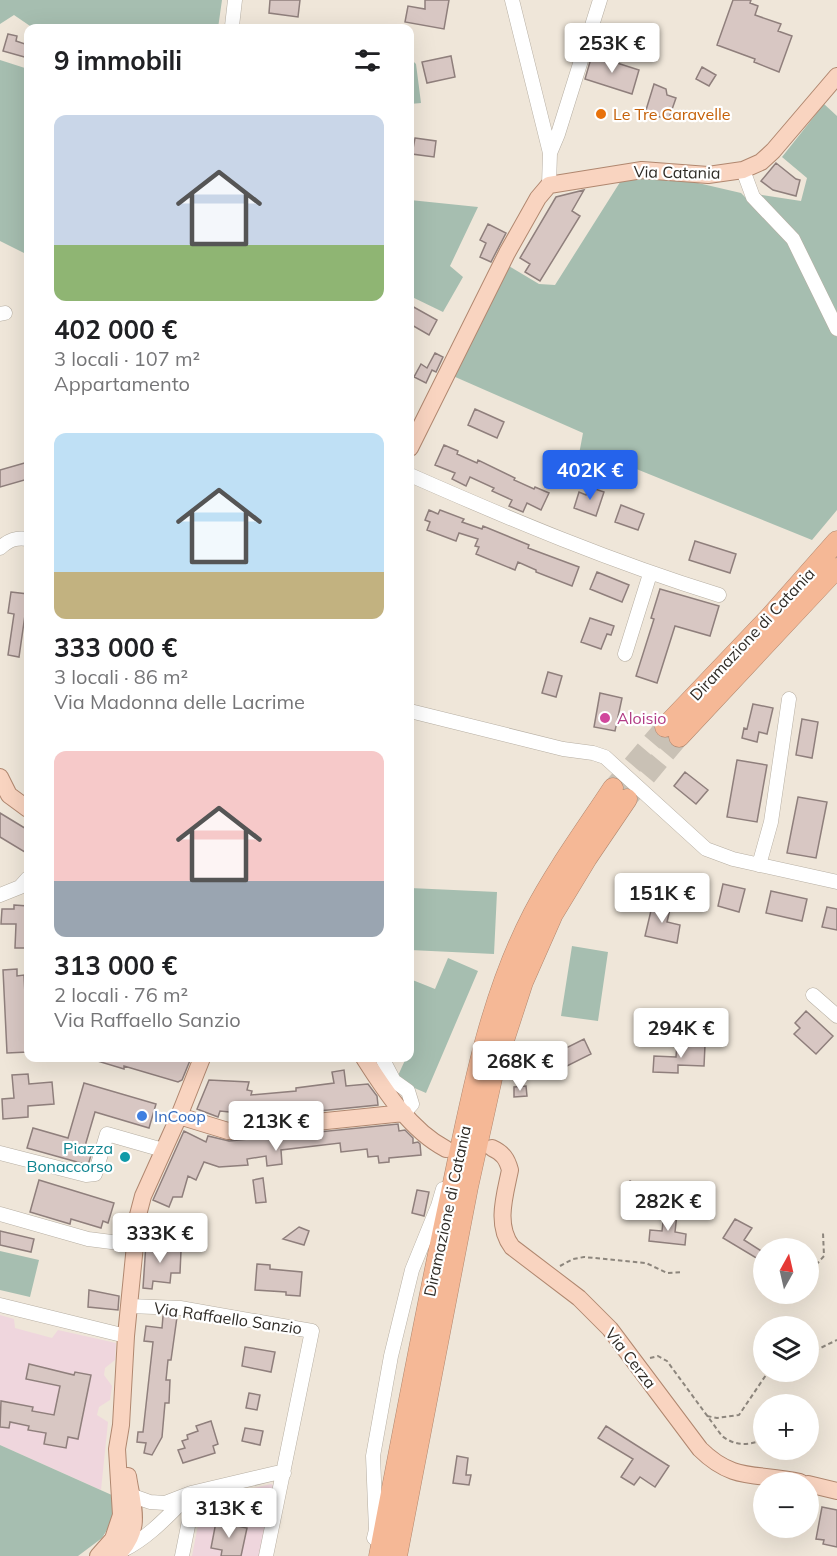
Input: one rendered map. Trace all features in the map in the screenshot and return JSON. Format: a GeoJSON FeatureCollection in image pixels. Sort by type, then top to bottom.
{"type":"FeatureCollection","features":[{"type":"Feature","properties":{"kind":"highway","name":"Diramazione di Catania"},"geometry":{"type":"LineString","coordinates":[[837,541],[672,732],[837,568]]}},
{"type":"Feature","properties":{"kind":"highway","name":"Diramazione di Catania"},"geometry":{"type":"LineString","coordinates":[[379,1556],[476,1072],[507,974],[533,915],[572,850],[620,793],[553,914],[523,982],[493,1074],[468,1187],[397,1556]]}},
{"type":"Feature","properties":{"kind":"main road","name":"Via Catania"},"geometry":{"type":"LineString","coordinates":[[549,185],[642,170],[708,175],[743,170],[761,162],[773,151],[837,76]]}},
{"type":"Feature","properties":{"kind":"main road"},"geometry":{"type":"LineString","coordinates":[[414,440],[507,253],[538,198],[549,185]]}},
{"type":"Feature","properties":{"kind":"main road"},"geometry":{"type":"LineString","coordinates":[[0,777],[9,795],[24,806]]}},
{"type":"Feature","properties":{"kind":"main road"},"geometry":{"type":"LineString","coordinates":[[118,1553],[130,1538],[126,1527],[121,1425],[126,1336],[138,1215],[143,1196],[200,1062]]}},
{"type":"Feature","properties":{"kind":"main road"},"geometry":{"type":"LineString","coordinates":[[366,1062],[378,1081],[404,1113],[429,1139],[448,1144]]}},
{"type":"Feature","properties":{"kind":"main road"},"geometry":{"type":"LineString","coordinates":[[179,1116],[228,1131],[404,1113]]}},
{"type":"Feature","properties":{"kind":"main road","name":"Via Cerza"},"geometry":{"type":"LineString","coordinates":[[491,1153],[506,1192],[502,1228],[512,1247],[579,1298],[610,1329],[708,1457],[721,1466],[753,1477]]}},
{"type":"Feature","properties":{"kind":"main road"},"geometry":{"type":"LineString","coordinates":[[819,1487],[837,1491]]}},
{"type":"Feature","properties":{"kind":"main road"},"geometry":{"type":"LineString","coordinates":[[98,1556],[126,1527]]}},
{"type":"Feature","properties":{"kind":"street"},"geometry":{"type":"LineString","coordinates":[[232,24],[235,0]]}},
{"type":"Feature","properties":{"kind":"street"},"geometry":{"type":"LineString","coordinates":[[512,0],[550,153],[549,185]]}},
{"type":"Feature","properties":{"kind":"street"},"geometry":{"type":"LineString","coordinates":[[550,153],[600,0]]}},
{"type":"Feature","properties":{"kind":"street"},"geometry":{"type":"LineString","coordinates":[[743,170],[753,197],[793,239],[837,329]]}},
{"type":"Feature","properties":{"kind":"street"},"geometry":{"type":"LineString","coordinates":[[414,477],[529,527],[650,574],[719,595]]}},
{"type":"Feature","properties":{"kind":"street"},"geometry":{"type":"LineString","coordinates":[[0,548],[7,541],[24,539]]}},
{"type":"Feature","properties":{"kind":"street"},"geometry":{"type":"LineString","coordinates":[[625,654],[650,574]]}},
{"type":"Feature","properties":{"kind":"street"},"geometry":{"type":"LineString","coordinates":[[759,865],[771,822],[789,699]]}},
{"type":"Feature","properties":{"kind":"street"},"geometry":{"type":"LineString","coordinates":[[414,712],[563,749],[605,757],[706,849],[733,859],[837,882]]}},
{"type":"Feature","properties":{"kind":"street"},"geometry":{"type":"LineString","coordinates":[[0,895],[20,887],[24,882]]}},
{"type":"Feature","properties":{"kind":"street"},"geometry":{"type":"LineString","coordinates":[[813,995],[837,1016]]}},
{"type":"Feature","properties":{"kind":"street"},"geometry":{"type":"LineString","coordinates":[[384,1062],[394,1081],[408,1090],[412,1104],[404,1113]]}},
{"type":"Feature","properties":{"kind":"street"},"geometry":{"type":"LineString","coordinates":[[371,1556],[376,1530],[373,1456],[390,1356],[412,1270],[438,1206],[476,1072]]}},
{"type":"Feature","properties":{"kind":"street"},"geometry":{"type":"LineString","coordinates":[[0,1153],[86,1175],[95,1174],[107,1134],[163,1150]]}},
{"type":"Feature","properties":{"kind":"street"},"geometry":{"type":"LineString","coordinates":[[0,1214],[88,1239],[135,1245]]}},
{"type":"Feature","properties":{"kind":"street"},"geometry":{"type":"LineString","coordinates":[[0,1305],[126,1336]]}},
{"type":"Feature","properties":{"kind":"street","name":"Via Raffaello Sanzio"},"geometry":{"type":"LineString","coordinates":[[129,1306],[180,1308],[312,1331],[266,1556]]}},
{"type":"Feature","properties":{"kind":"street"},"geometry":{"type":"LineString","coordinates":[[126,1499],[165,1503],[191,1494],[284,1473]]}},
{"type":"Feature","properties":{"kind":"street"},"geometry":{"type":"LineString","coordinates":[[118,1553],[152,1530],[191,1494]]}},
{"type":"Feature","properties":{"kind":"street"},"geometry":{"type":"LineString","coordinates":[[182,1556],[193,1501],[191,1494]]}},
{"type":"Feature","properties":{"kind":"street"},"geometry":{"type":"LineString","coordinates":[[126,1527],[152,1530]]}},
{"type":"Feature","properties":{"kind":"path"},"geometry":{"type":"LineString","coordinates":[[819,1262],[824,1256],[823,1233]]}},
{"type":"Feature","properties":{"kind":"path"},"geometry":{"type":"LineString","coordinates":[[549,1276],[558,1267],[573,1259],[584,1257],[646,1263],[667,1273],[683,1272]]}},
{"type":"Feature","properties":{"kind":"path"},"geometry":{"type":"LineString","coordinates":[[819,1349],[837,1340]]}},
{"type":"Feature","properties":{"kind":"path"},"geometry":{"type":"LineString","coordinates":[[636,1364],[647,1358],[658,1356],[667,1361],[722,1436],[732,1443],[753,1445]]}},
{"type":"Feature","properties":{"kind":"path"},"geometry":{"type":"LineString","coordinates":[[706,1416],[717,1418],[739,1415],[761,1382]]}},
{"type":"Feature","properties":{"kind":"shaded area"},"geometry":{"type":"Polygon","coordinates":[[[0,1315],[14,1319],[15,1328],[52,1338],[58,1330],[116,1343],[115,1360],[105,1368],[104,1375],[112,1386],[110,1400],[99,1407],[97,1415],[108,1422],[101,1490],[0,1445],[0,1315]]]}},
{"type":"Feature","properties":{"kind":"shaded area"},"geometry":{"type":"Polygon","coordinates":[[[273,1485],[259,1556],[192,1556],[203,1500],[273,1485]]]}},
{"type":"Feature","properties":{"kind":"green space"},"geometry":{"type":"Polygon","coordinates":[[[0,0],[222,0],[219,24],[27,24],[14,15],[0,24],[0,0]]]}},
{"type":"Feature","properties":{"kind":"green space"},"geometry":{"type":"Polygon","coordinates":[[[0,60],[24,68],[24,253],[0,241],[0,60]]]}},
{"type":"Feature","properties":{"kind":"green space"},"geometry":{"type":"Polygon","coordinates":[[[414,62],[416,64],[421,103],[414,104],[414,62]]]}},
{"type":"Feature","properties":{"kind":"green space"},"geometry":{"type":"Polygon","coordinates":[[[824,104],[837,116],[837,318],[756,194],[801,201],[807,178],[782,157],[824,104]]]}},
{"type":"Feature","properties":{"kind":"green space"},"geometry":{"type":"Polygon","coordinates":[[[655,176],[741,193],[790,242],[837,337],[837,510],[812,540],[624,464],[617,481],[577,465],[583,433],[453,376],[507,265],[539,284],[555,285],[622,179],[655,176]]]}},
{"type":"Feature","properties":{"kind":"green space"},"geometry":{"type":"Polygon","coordinates":[[[414,200],[478,207],[450,266],[463,277],[443,312],[414,298],[414,200]]]}},
{"type":"Feature","properties":{"kind":"green space"},"geometry":{"type":"Polygon","coordinates":[[[414,888],[497,892],[494,954],[414,950],[414,888]]]}},
{"type":"Feature","properties":{"kind":"green space"},"geometry":{"type":"Polygon","coordinates":[[[572,946],[608,952],[598,1021],[561,1016],[572,946]]]}},
{"type":"Feature","properties":{"kind":"green space"},"geometry":{"type":"Polygon","coordinates":[[[448,958],[478,971],[426,1093],[396,1080],[404,1062],[414,1062],[414,981],[435,989],[448,958]]]}},
{"type":"Feature","properties":{"kind":"green space"},"geometry":{"type":"Polygon","coordinates":[[[0,1251],[39,1260],[30,1297],[0,1290],[0,1251]]]}},
{"type":"Feature","properties":{"kind":"green space"},"geometry":{"type":"Polygon","coordinates":[[[0,1445],[114,1496],[113,1520],[102,1538],[78,1556],[0,1556],[0,1445]]]}},
{"type":"Feature","properties":{"kind":"building"},"geometry":{"type":"Polygon","coordinates":[[[270,0],[300,0],[298,17],[269,13],[270,0]]]}},
{"type":"Feature","properties":{"kind":"building"},"geometry":{"type":"Polygon","coordinates":[[[425,0],[449,0],[444,29],[405,22],[408,6],[425,9],[425,0]]]}},
{"type":"Feature","properties":{"kind":"building"},"geometry":{"type":"Polygon","coordinates":[[[733,0],[751,0],[750,3],[758,6],[755,15],[781,24],[778,31],[792,36],[779,72],[754,62],[755,59],[717,45],[733,0]]]}},
{"type":"Feature","properties":{"kind":"building"},"geometry":{"type":"Polygon","coordinates":[[[8,34],[17,36],[16,41],[24,44],[24,57],[3,51],[8,34]]]}},
{"type":"Feature","properties":{"kind":"building"},"geometry":{"type":"Polygon","coordinates":[[[592,55],[639,70],[632,94],[585,79],[592,55]]]}},
{"type":"Feature","properties":{"kind":"building"},"geometry":{"type":"Polygon","coordinates":[[[451,56],[455,77],[427,83],[422,62],[451,56]]]}},
{"type":"Feature","properties":{"kind":"building"},"geometry":{"type":"Polygon","coordinates":[[[702,67],[716,75],[709,86],[696,79],[702,67]]]}},
{"type":"Feature","properties":{"kind":"building"},"geometry":{"type":"Polygon","coordinates":[[[654,84],[666,89],[667,95],[676,98],[669,118],[653,116],[646,110],[654,84]]]}},
{"type":"Feature","properties":{"kind":"building"},"geometry":{"type":"Polygon","coordinates":[[[415,138],[436,141],[434,157],[414,154],[415,138]]]}},
{"type":"Feature","properties":{"kind":"building"},"geometry":{"type":"Polygon","coordinates":[[[776,163],[800,180],[796,196],[773,190],[761,181],[776,163]]]}},
{"type":"Feature","properties":{"kind":"building"},"geometry":{"type":"Polygon","coordinates":[[[584,190],[572,211],[580,216],[540,281],[525,272],[530,264],[520,258],[556,197],[584,190]]]}},
{"type":"Feature","properties":{"kind":"building"},"geometry":{"type":"Polygon","coordinates":[[[488,224],[506,233],[491,262],[480,257],[486,243],[480,240],[488,224]]]}},
{"type":"Feature","properties":{"kind":"building"},"geometry":{"type":"Polygon","coordinates":[[[414,307],[437,320],[429,335],[414,326],[414,307]]]}},
{"type":"Feature","properties":{"kind":"building"},"geometry":{"type":"Polygon","coordinates":[[[435,353],[443,357],[436,372],[432,370],[426,383],[414,377],[421,364],[427,368],[435,353]]]}},
{"type":"Feature","properties":{"kind":"building"},"geometry":{"type":"Polygon","coordinates":[[[475,409],[504,422],[497,438],[468,425],[475,409]]]}},
{"type":"Feature","properties":{"kind":"building"},"geometry":{"type":"Polygon","coordinates":[[[444,445],[458,451],[457,454],[477,463],[478,460],[515,478],[514,480],[549,493],[541,510],[527,503],[523,512],[509,506],[512,500],[492,491],[494,488],[470,477],[466,486],[452,479],[455,473],[435,465],[444,445]]]}},
{"type":"Feature","properties":{"kind":"building"},"geometry":{"type":"Polygon","coordinates":[[[24,463],[24,480],[0,487],[0,470],[24,463]]]}},
{"type":"Feature","properties":{"kind":"building"},"geometry":{"type":"Polygon","coordinates":[[[558,468],[573,474],[569,483],[554,478],[558,468]]]}},
{"type":"Feature","properties":{"kind":"building"},"geometry":{"type":"Polygon","coordinates":[[[589,487],[604,492],[596,516],[574,508],[579,492],[586,495],[589,487]]]}},
{"type":"Feature","properties":{"kind":"building"},"geometry":{"type":"Polygon","coordinates":[[[621,505],[644,514],[638,530],[615,522],[621,505]]]}},
{"type":"Feature","properties":{"kind":"building"},"geometry":{"type":"Polygon","coordinates":[[[429,510],[438,514],[440,510],[464,519],[462,522],[482,529],[483,526],[529,545],[528,548],[579,567],[572,586],[536,572],[518,562],[515,570],[476,554],[479,547],[475,546],[478,539],[459,533],[456,541],[427,530],[430,522],[425,520],[429,510]]]}},
{"type":"Feature","properties":{"kind":"building"},"geometry":{"type":"Polygon","coordinates":[[[695,541],[736,554],[730,573],[689,560],[695,541]]]}},
{"type":"Feature","properties":{"kind":"building"},"geometry":{"type":"Polygon","coordinates":[[[597,572],[629,585],[622,602],[590,589],[597,572]]]}},
{"type":"Feature","properties":{"kind":"building"},"geometry":{"type":"Polygon","coordinates":[[[660,589],[719,606],[710,636],[675,626],[657,683],[636,676],[654,619],[651,618],[660,589]]]}},
{"type":"Feature","properties":{"kind":"building"},"geometry":{"type":"Polygon","coordinates":[[[11,592],[24,594],[24,622],[19,657],[8,655],[14,614],[8,613],[11,592]]]}},
{"type":"Feature","properties":{"kind":"building"},"geometry":{"type":"Polygon","coordinates":[[[590,618],[614,626],[611,635],[607,634],[601,649],[581,642],[590,618]]]}},
{"type":"Feature","properties":{"kind":"building"},"geometry":{"type":"Polygon","coordinates":[[[548,672],[562,676],[556,697],[542,693],[548,672]]]}},
{"type":"Feature","properties":{"kind":"building"},"geometry":{"type":"Polygon","coordinates":[[[600,693],[622,698],[615,731],[594,727],[600,693]]]}},
{"type":"Feature","properties":{"kind":"building"},"geometry":{"type":"Polygon","coordinates":[[[753,704],[773,708],[767,734],[759,732],[757,742],[742,738],[744,728],[747,729],[753,704]]]}},
{"type":"Feature","properties":{"kind":"building"},"geometry":{"type":"Polygon","coordinates":[[[802,719],[818,722],[812,758],[796,755],[802,719]]]}},
{"type":"Feature","properties":{"kind":"building"},"geometry":{"type":"Polygon","coordinates":[[[737,760],[767,765],[757,822],[727,817],[737,760]]]}},
{"type":"Feature","properties":{"kind":"building"},"geometry":{"type":"Polygon","coordinates":[[[685,772],[708,790],[696,804],[674,786],[685,772]]]}},
{"type":"Feature","properties":{"kind":"building"},"geometry":{"type":"Polygon","coordinates":[[[798,797],[827,802],[816,858],[787,853],[798,797]]]}},
{"type":"Feature","properties":{"kind":"building"},"geometry":{"type":"Polygon","coordinates":[[[0,813],[24,828],[24,852],[0,837],[0,813]]]}},
{"type":"Feature","properties":{"kind":"building"},"geometry":{"type":"Polygon","coordinates":[[[723,884],[745,889],[739,912],[718,906],[723,884]]]}},
{"type":"Feature","properties":{"kind":"building"},"geometry":{"type":"Polygon","coordinates":[[[771,891],[807,899],[802,921],[766,913],[771,891]]]}},
{"type":"Feature","properties":{"kind":"building"},"geometry":{"type":"Polygon","coordinates":[[[653,902],[671,905],[667,922],[680,925],[677,943],[645,936],[653,902]]]}},
{"type":"Feature","properties":{"kind":"building"},"geometry":{"type":"Polygon","coordinates":[[[14,905],[24,906],[24,948],[15,948],[16,924],[1,924],[2,909],[14,909],[14,905]]]}},
{"type":"Feature","properties":{"kind":"building"},"geometry":{"type":"Polygon","coordinates":[[[827,907],[837,909],[837,930],[822,927],[827,907]]]}},
{"type":"Feature","properties":{"kind":"building"},"geometry":{"type":"Polygon","coordinates":[[[17,969],[17,976],[24,975],[24,1052],[7,1053],[3,970],[17,969]]]}},
{"type":"Feature","properties":{"kind":"building"},"geometry":{"type":"Polygon","coordinates":[[[806,1011],[833,1036],[816,1054],[794,1034],[800,1028],[795,1023],[806,1011]]]}},
{"type":"Feature","properties":{"kind":"building"},"geometry":{"type":"Polygon","coordinates":[[[584,1039],[591,1054],[545,1077],[538,1062],[584,1039]]]}},
{"type":"Feature","properties":{"kind":"building"},"geometry":{"type":"Polygon","coordinates":[[[677,1044],[705,1045],[704,1066],[678,1065],[678,1073],[653,1072],[654,1056],[676,1057],[677,1044]]]}},
{"type":"Feature","properties":{"kind":"building"},"geometry":{"type":"Polygon","coordinates":[[[101,1062],[189,1062],[182,1080],[178,1082],[124,1066],[124,1069],[101,1062]]]}},
{"type":"Feature","properties":{"kind":"building"},"geometry":{"type":"Polygon","coordinates":[[[344,1070],[346,1086],[368,1084],[377,1096],[378,1105],[249,1118],[249,1114],[220,1111],[218,1117],[197,1109],[209,1080],[249,1082],[247,1090],[252,1091],[251,1095],[296,1091],[296,1088],[334,1083],[332,1072],[344,1070]]]}},
{"type":"Feature","properties":{"kind":"building"},"geometry":{"type":"Polygon","coordinates":[[[28,1074],[29,1084],[52,1082],[54,1104],[28,1106],[28,1117],[3,1119],[2,1099],[14,1098],[12,1075],[28,1074]]]}},
{"type":"Feature","properties":{"kind":"building"},"geometry":{"type":"Polygon","coordinates":[[[84,1083],[156,1104],[149,1128],[95,1112],[85,1146],[93,1149],[88,1165],[27,1148],[33,1128],[68,1138],[84,1083]]]}},
{"type":"Feature","properties":{"kind":"building"},"geometry":{"type":"Polygon","coordinates":[[[526,1086],[527,1096],[514,1097],[514,1087],[526,1086]]]}},
{"type":"Feature","properties":{"kind":"building"},"geometry":{"type":"Polygon","coordinates":[[[398,1124],[399,1131],[405,1130],[413,1138],[413,1143],[420,1144],[421,1155],[389,1158],[389,1162],[379,1163],[378,1156],[368,1157],[367,1149],[341,1152],[340,1143],[281,1150],[282,1164],[267,1166],[266,1156],[247,1159],[248,1165],[219,1167],[204,1162],[196,1180],[188,1176],[182,1197],[173,1197],[169,1207],[153,1200],[184,1131],[206,1142],[208,1136],[229,1141],[398,1124]]]}},
{"type":"Feature","properties":{"kind":"building"},"geometry":{"type":"Polygon","coordinates":[[[263,1178],[266,1202],[256,1203],[253,1180],[263,1178]]]}},
{"type":"Feature","properties":{"kind":"building"},"geometry":{"type":"Polygon","coordinates":[[[39,1180],[114,1203],[108,1223],[103,1221],[101,1228],[71,1219],[70,1224],[30,1212],[39,1180]]]}},
{"type":"Feature","properties":{"kind":"building"},"geometry":{"type":"Polygon","coordinates":[[[630,1181],[640,1187],[632,1198],[623,1192],[630,1181]]]}},
{"type":"Feature","properties":{"kind":"building"},"geometry":{"type":"Polygon","coordinates":[[[417,1190],[429,1192],[424,1216],[412,1213],[417,1190]]]}},
{"type":"Feature","properties":{"kind":"building"},"geometry":{"type":"Polygon","coordinates":[[[664,1213],[677,1214],[675,1232],[686,1234],[685,1245],[649,1241],[650,1230],[662,1231],[664,1213]]]}},
{"type":"Feature","properties":{"kind":"building"},"geometry":{"type":"Polygon","coordinates":[[[735,1219],[752,1228],[744,1240],[753,1246],[753,1256],[723,1238],[735,1219]]]}},
{"type":"Feature","properties":{"kind":"building"},"geometry":{"type":"Polygon","coordinates":[[[299,1227],[309,1231],[304,1245],[283,1239],[299,1227]]]}},
{"type":"Feature","properties":{"kind":"building"},"geometry":{"type":"Polygon","coordinates":[[[0,1231],[34,1239],[31,1252],[0,1245],[0,1231]]]}},
{"type":"Feature","properties":{"kind":"building"},"geometry":{"type":"Polygon","coordinates":[[[146,1243],[170,1244],[170,1250],[181,1251],[180,1273],[171,1273],[170,1283],[153,1281],[152,1289],[143,1288],[146,1243]]]}},
{"type":"Feature","properties":{"kind":"building"},"geometry":{"type":"Polygon","coordinates":[[[257,1264],[270,1265],[270,1269],[302,1272],[300,1296],[286,1295],[286,1292],[255,1290],[257,1264]]]}},
{"type":"Feature","properties":{"kind":"building"},"geometry":{"type":"Polygon","coordinates":[[[89,1290],[119,1296],[118,1310],[88,1307],[89,1290]]]}},
{"type":"Feature","properties":{"kind":"building"},"geometry":{"type":"Polygon","coordinates":[[[163,1316],[177,1317],[166,1380],[170,1380],[169,1403],[165,1403],[162,1437],[152,1455],[144,1453],[146,1443],[137,1442],[138,1432],[143,1432],[153,1342],[144,1341],[146,1326],[162,1328],[163,1316]]]}},
{"type":"Feature","properties":{"kind":"building"},"geometry":{"type":"Polygon","coordinates":[[[245,1347],[275,1352],[271,1372],[242,1366],[245,1347]]]}},
{"type":"Feature","properties":{"kind":"building"},"geometry":{"type":"Polygon","coordinates":[[[29,1364],[74,1375],[75,1372],[91,1375],[78,1439],[68,1437],[66,1448],[44,1444],[46,1433],[28,1430],[29,1426],[10,1422],[9,1428],[0,1427],[1,1401],[33,1407],[32,1411],[54,1415],[60,1386],[26,1379],[29,1364]]]}},
{"type":"Feature","properties":{"kind":"building"},"geometry":{"type":"Polygon","coordinates":[[[249,1393],[260,1395],[257,1410],[246,1408],[249,1393]]]}},
{"type":"Feature","properties":{"kind":"building"},"geometry":{"type":"Polygon","coordinates":[[[211,1421],[218,1444],[213,1446],[215,1453],[183,1463],[178,1450],[185,1448],[182,1441],[188,1439],[187,1435],[198,1431],[196,1426],[211,1421]]]}},
{"type":"Feature","properties":{"kind":"building"},"geometry":{"type":"Polygon","coordinates":[[[606,1426],[669,1466],[655,1487],[640,1477],[634,1485],[621,1477],[633,1459],[598,1438],[606,1426]]]}},
{"type":"Feature","properties":{"kind":"building"},"geometry":{"type":"Polygon","coordinates":[[[245,1428],[263,1431],[260,1445],[242,1441],[245,1428]]]}},
{"type":"Feature","properties":{"kind":"building"},"geometry":{"type":"Polygon","coordinates":[[[457,1456],[468,1458],[466,1475],[471,1475],[469,1485],[453,1483],[457,1456]]]}},
{"type":"Feature","properties":{"kind":"building"},"geometry":{"type":"Polygon","coordinates":[[[822,1507],[837,1510],[837,1547],[823,1544],[824,1540],[816,1539],[819,1538],[822,1507]]]}},
{"type":"Feature","properties":{"kind":"building"},"geometry":{"type":"Polygon","coordinates":[[[216,1522],[247,1528],[241,1556],[221,1556],[222,1550],[211,1548],[216,1522]]]}},
{"type":"Feature","properties":{"kind":"tunnel"},"geometry":{"type":"LineString","coordinates":[[613,788],[665,727]]}},
{"type":"Feature","properties":{"kind":"tunnel"},"geometry":{"type":"LineString","coordinates":[[627,799],[679,737]]}},
{"type":"Feature","properties":{"kind":"place","name":"Le Tre Caravelle"},"geometry":{"type":"Point","coordinates":[601,114]}},
{"type":"Feature","properties":{"kind":"place","name":"Aloisio"},"geometry":{"type":"Point","coordinates":[605,718]}},
{"type":"Feature","properties":{"kind":"place","name":"InCoop"},"geometry":{"type":"Point","coordinates":[142,1116]}},
{"type":"Feature","properties":{"kind":"place","name":"Piazza Bonaccorso"},"geometry":{"type":"Point","coordinates":[125,1157]}}]}
